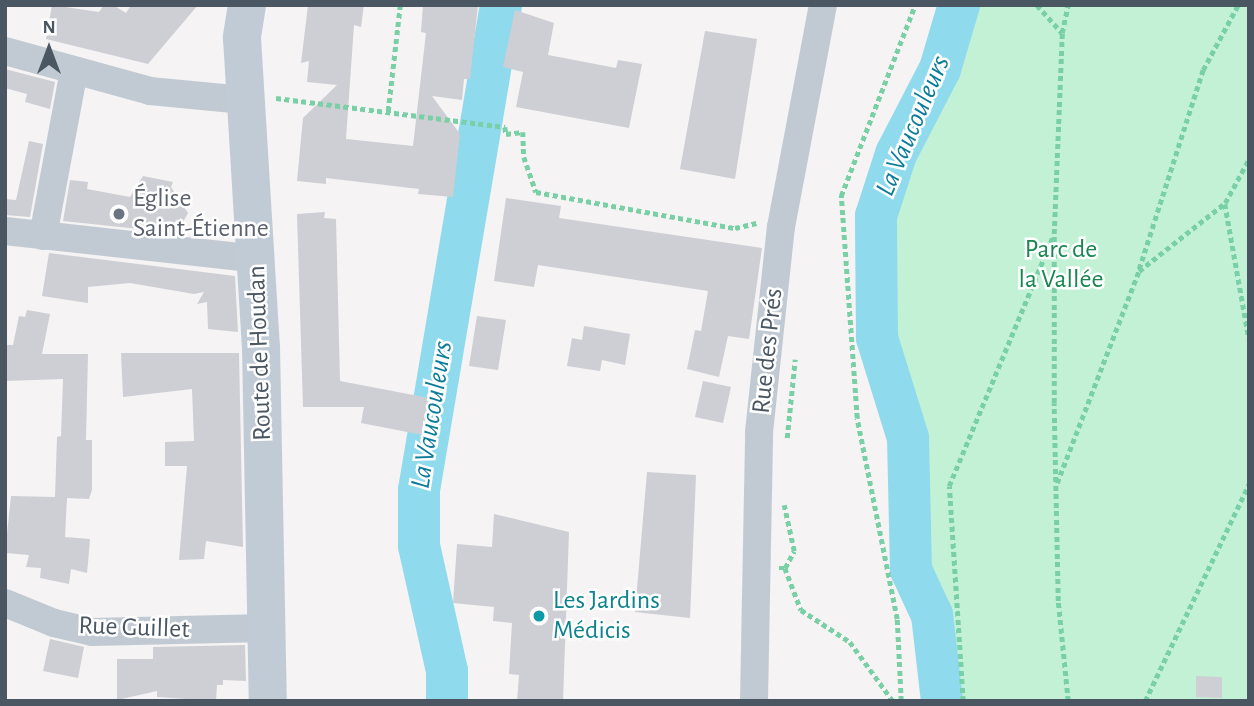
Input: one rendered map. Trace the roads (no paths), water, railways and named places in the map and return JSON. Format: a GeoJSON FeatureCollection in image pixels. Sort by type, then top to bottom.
{"type":"FeatureCollection","features":[{"type":"Feature","properties":{"kind":"street","name":"Route de Houdan"},"geometry":{"type":"LineString","coordinates":[[247,5],[242,38],[257,259],[268,701]]}},
{"type":"Feature","properties":{"kind":"street","name":"Rue des Prés"},"geometry":{"type":"LineString","coordinates":[[754,701],[759,432],[781,227],[823,5]]}},
{"type":"Feature","properties":{"kind":"street"},"geometry":{"type":"LineString","coordinates":[[5,51],[150,91],[244,97]]}},
{"type":"Feature","properties":{"kind":"street"},"geometry":{"type":"LineString","coordinates":[[43,236],[74,71]]}},
{"type":"Feature","properties":{"kind":"street"},"geometry":{"type":"LineString","coordinates":[[5,231],[257,259]]}},
{"type":"Feature","properties":{"kind":"street","name":"Rue Guillet"},"geometry":{"type":"LineString","coordinates":[[5,603],[54,623],[92,632],[267,628]]}},
{"type":"Feature","properties":{"kind":"waterway","name":"La Vaucouleurs"},"geometry":{"type":"LineString","coordinates":[[447,701],[447,671],[419,546],[419,490],[501,5]]}},
{"type":"Feature","properties":{"kind":"waterway","name":"La Vaucouleurs"},"geometry":{"type":"LineString","coordinates":[[942,701],[932,615],[911,570],[908,438],[877,338],[876,216],[896,154],[940,69],[959,5]]}},
{"type":"Feature","properties":{"kind":"place","name":"Église Saint-Étienne"},"geometry":{"type":"Point","coordinates":[119,214]}},
{"type":"Feature","properties":{"kind":"place","name":"Les Jardins Médicis"},"geometry":{"type":"Point","coordinates":[539,616]}},
{"type":"Feature","properties":{"kind":"park label","name":"Parc de la Vallée"},"geometry":{"type":"Point","coordinates":[1061,265]}}]}
